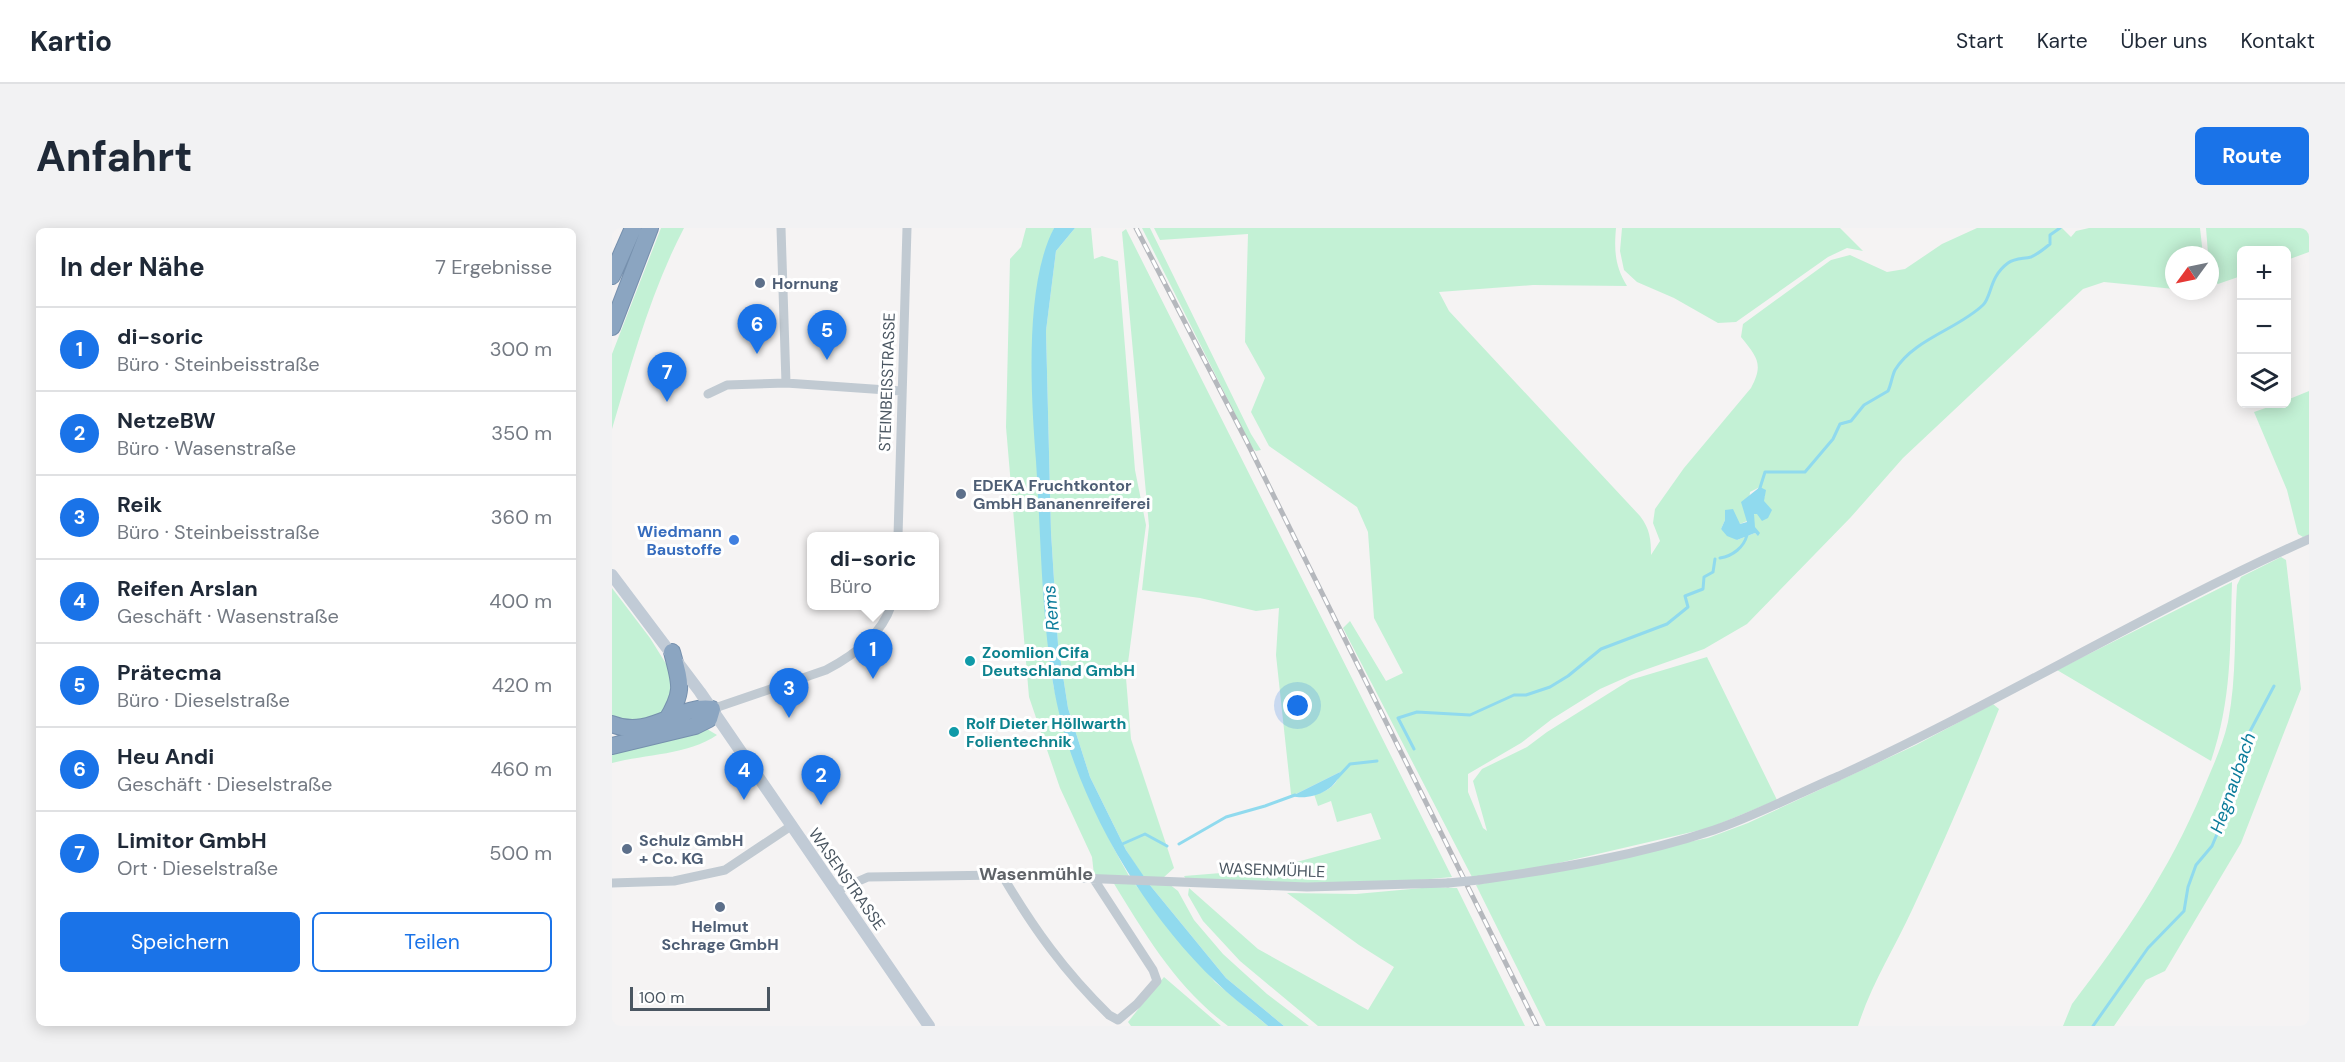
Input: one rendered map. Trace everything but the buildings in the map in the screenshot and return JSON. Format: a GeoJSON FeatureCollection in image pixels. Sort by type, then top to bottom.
{"type":"FeatureCollection","features":[{"type":"Feature","properties":{"kind":"highway"},"geometry":{"type":"LineString","coordinates":[[612,276],[633,228]]}},
{"type":"Feature","properties":{"kind":"highway"},"geometry":{"type":"LineString","coordinates":[[612,327],[650,228]]}},
{"type":"Feature","properties":{"kind":"highway"},"geometry":{"type":"LineString","coordinates":[[666,721],[679,700],[680,679],[672,652]]}},
{"type":"Feature","properties":{"kind":"highway"},"geometry":{"type":"LineString","coordinates":[[612,724],[621,728],[646,728],[702,708],[712,709],[709,719],[695,726],[612,746]]}},
{"type":"Feature","properties":{"kind":"street"},"geometry":{"type":"LineString","coordinates":[[781,228],[786,383]]}},
{"type":"Feature","properties":{"kind":"street","name":"STEINBEISSTRASSE"},"geometry":{"type":"LineString","coordinates":[[898,532],[908,228]]}},
{"type":"Feature","properties":{"kind":"street"},"geometry":{"type":"LineString","coordinates":[[708,394],[726,385],[786,383],[901,391]]}},
{"type":"Feature","properties":{"kind":"street","name":"WASENMÜHLE"},"geometry":{"type":"LineString","coordinates":[[836,891],[868,877],[1002,875],[1095,881],[1163,881],[1341,888],[1448,883],[1536,872],[1640,849],[1712,830],[1748,817],[1930,734],[2115,634],[2309,539]]}},
{"type":"Feature","properties":{"kind":"street","name":"WASENSTRASSE"},"geometry":{"type":"LineString","coordinates":[[612,576],[672,652],[929,1026]]}},
{"type":"Feature","properties":{"kind":"street"},"geometry":{"type":"LineString","coordinates":[[712,709],[826,670],[843,661],[862,646],[880,626],[889,610]]}},
{"type":"Feature","properties":{"kind":"street"},"geometry":{"type":"LineString","coordinates":[[612,883],[674,881],[725,870],[791,826]]}},
{"type":"Feature","properties":{"kind":"street"},"geometry":{"type":"LineString","coordinates":[[1002,875],[1032,926],[1059,963],[1109,1015],[1118,1020],[1137,1004],[1157,981],[1153,970],[1095,881]]}},
{"type":"Feature","properties":{"kind":"green space"},"geometry":{"type":"Polygon","coordinates":[[[661,228],[684,228],[652,301],[612,429],[612,354],[661,228]]]}},
{"type":"Feature","properties":{"kind":"green space"},"geometry":{"type":"Polygon","coordinates":[[[1026,228],[1054,228],[1044,255],[1037,292],[1033,396],[1053,684],[1074,759],[1104,830],[1129,876],[1094,875],[1092,857],[1060,788],[1029,697],[1006,427],[1010,259],[1021,247],[1026,228]]]}},
{"type":"Feature","properties":{"kind":"green space"},"geometry":{"type":"Polygon","coordinates":[[[1075,228],[1091,228],[1094,259],[1102,256],[1118,261],[1135,470],[1146,525],[1126,678],[1131,739],[1174,868],[1163,878],[1144,878],[1126,850],[1090,777],[1068,708],[1058,644],[1051,532],[1046,331],[1056,251],[1075,228]]]}},
{"type":"Feature","properties":{"kind":"green space"},"geometry":{"type":"Polygon","coordinates":[[[1142,228],[1150,228],[1261,450],[1256,451],[1252,448],[1142,228]]]}},
{"type":"Feature","properties":{"kind":"green space"},"geometry":{"type":"Polygon","coordinates":[[[1154,228],[1616,228],[1616,258],[1627,286],[1533,285],[1439,292],[1449,311],[1640,516],[1649,535],[1651,555],[1660,541],[1653,523],[1655,509],[1684,468],[1751,388],[1755,380],[1757,361],[1741,337],[1743,324],[1831,260],[1850,255],[1887,272],[1905,269],[1942,244],[1977,228],[2062,228],[2071,237],[2076,231],[2089,228],[2200,228],[2202,246],[2165,246],[2165,288],[2104,282],[2083,289],[1903,458],[1851,517],[1747,624],[1704,649],[1636,673],[1600,689],[1552,719],[1521,743],[1468,774],[1468,792],[1483,828],[1487,831],[1473,781],[1482,769],[1527,747],[1630,680],[1707,657],[1777,800],[1709,828],[1533,869],[1472,877],[1343,628],[1350,621],[1386,681],[1403,673],[1374,618],[1368,532],[1357,507],[1269,446],[1251,412],[1265,378],[1245,342],[1248,234],[1160,240],[1154,228]],[[1760,487],[1750,492],[1747,521],[1740,524],[1725,520],[1721,529],[1737,540],[1755,533],[1757,535],[1752,518],[1765,496],[1760,487]]]}},
{"type":"Feature","properties":{"kind":"green space"},"geometry":{"type":"Polygon","coordinates":[[[1622,228],[1840,228],[1863,251],[1847,248],[1828,257],[1736,322],[1718,323],[1674,298],[1637,282],[1624,270],[1620,251],[1622,228]]]}},
{"type":"Feature","properties":{"kind":"green space"},"geometry":{"type":"Polygon","coordinates":[[[2206,228],[2309,228],[2309,252],[2291,259],[2291,246],[2237,246],[2237,277],[2219,284],[2219,246],[2207,246],[2206,228]]]}},
{"type":"Feature","properties":{"kind":"green space"},"geometry":{"type":"Polygon","coordinates":[[[1126,229],[1452,877],[1365,885],[1186,879],[1184,876],[1271,869],[1381,839],[1371,813],[1337,822],[1331,801],[1318,806],[1314,794],[1331,787],[1337,781],[1340,772],[1292,796],[1291,794],[1276,655],[1279,608],[1256,611],[1200,598],[1142,590],[1149,526],[1122,232],[1126,229]]]}},
{"type":"Feature","properties":{"kind":"green space"},"geometry":{"type":"Polygon","coordinates":[[[2309,391],[2309,535],[2303,537],[2298,534],[2287,490],[2254,412],[2266,408],[2291,408],[2291,398],[2309,391]]]}},
{"type":"Feature","properties":{"kind":"green space"},"geometry":{"type":"Polygon","coordinates":[[[2281,557],[2286,560],[2301,689],[2241,843],[2165,971],[2146,980],[2114,1026],[2063,1026],[2072,1004],[2145,902],[2190,820],[2217,756],[2228,722],[2234,671],[2237,585],[2241,577],[2281,557]]]}},
{"type":"Feature","properties":{"kind":"green space"},"geometry":{"type":"Polygon","coordinates":[[[2232,582],[2226,694],[2223,716],[2211,761],[2057,670],[2232,582]]]}},
{"type":"Feature","properties":{"kind":"green space"},"geometry":{"type":"Polygon","coordinates":[[[612,588],[650,638],[673,675],[671,703],[653,722],[612,720],[612,588]]]}},
{"type":"Feature","properties":{"kind":"green space"},"geometry":{"type":"Polygon","coordinates":[[[1993,704],[1999,709],[1978,760],[1924,885],[1869,996],[1858,1026],[1546,1026],[1476,885],[1708,838],[1748,823],[1916,745],[1993,704]]]}},
{"type":"Feature","properties":{"kind":"green space"},"geometry":{"type":"Polygon","coordinates":[[[707,729],[717,735],[693,747],[612,763],[612,751],[707,729]]]}},
{"type":"Feature","properties":{"kind":"green space"},"geometry":{"type":"Polygon","coordinates":[[[1113,882],[1134,883],[1215,982],[1268,1026],[1228,1026],[1210,1011],[1193,995],[1164,960],[1113,882]]]}},
{"type":"Feature","properties":{"kind":"green space"},"geometry":{"type":"Polygon","coordinates":[[[1149,884],[1169,884],[1178,891],[1194,920],[1223,954],[1267,994],[1309,1026],[1284,1026],[1226,978],[1149,884]]]}},
{"type":"Feature","properties":{"kind":"green space"},"geometry":{"type":"Polygon","coordinates":[[[1433,887],[1457,888],[1525,1026],[1318,1026],[1240,961],[1203,921],[1188,895],[1189,888],[1258,949],[1368,1010],[1394,967],[1359,945],[1287,893],[1356,894],[1433,887]]]}},
{"type":"Feature","properties":{"kind":"green space"},"geometry":{"type":"Polygon","coordinates":[[[1164,977],[1221,1026],[1131,1026],[1128,1022],[1164,977]]]}},
{"type":"Feature","properties":{"kind":"water","name":"Rems"},"geometry":{"type":"Polygon","coordinates":[[[1054,228],[1075,228],[1056,251],[1046,331],[1051,532],[1058,644],[1068,708],[1090,777],[1126,850],[1149,884],[1226,978],[1284,1026],[1268,1026],[1228,994],[1187,952],[1160,919],[1112,845],[1091,805],[1062,723],[1053,683],[1046,628],[1032,406],[1034,310],[1044,252],[1054,228]]]}},
{"type":"Feature","properties":{"kind":"water"},"geometry":{"type":"Polygon","coordinates":[[[1760,487],[1766,490],[1764,501],[1772,510],[1768,518],[1762,521],[1757,514],[1754,514],[1755,527],[1760,533],[1758,536],[1755,533],[1737,540],[1727,536],[1721,529],[1725,520],[1725,510],[1733,509],[1740,524],[1747,522],[1741,502],[1760,487]]]}},
{"type":"Feature","properties":{"kind":"water"},"geometry":{"type":"Polygon","coordinates":[[[1340,772],[1334,784],[1321,793],[1306,797],[1292,796],[1340,772]]]}},
{"type":"Feature","properties":{"kind":"waterway"},"geometry":{"type":"LineString","coordinates":[[1759,491],[1765,472],[1805,472],[1833,439],[1840,424],[1851,421],[1864,405],[1888,391],[1895,370],[1903,359],[1913,350],[1983,305],[2002,268],[2011,261],[2031,257],[2041,251],[2050,244],[2050,235],[2060,228]]}},
{"type":"Feature","properties":{"kind":"waterway"},"geometry":{"type":"LineString","coordinates":[[1720,558],[1737,550],[1747,535]]}},
{"type":"Feature","properties":{"kind":"waterway"},"geometry":{"type":"LineString","coordinates":[[1414,749],[1398,718],[1417,712],[1470,715],[1514,695],[1526,695],[1550,687],[1568,676],[1601,649],[1667,624],[1688,607],[1685,596],[1703,589],[1704,577],[1713,572],[1715,559]]}},
{"type":"Feature","properties":{"kind":"waterway","name":"Hegnaubach"},"geometry":{"type":"LineString","coordinates":[[2093,1026],[2148,948],[2184,911],[2188,887],[2196,865],[2212,846],[2225,815],[2244,757],[2247,737],[2274,686]]}},
{"type":"Feature","properties":{"kind":"waterway"},"geometry":{"type":"LineString","coordinates":[[1337,778],[1350,764],[1377,761]]}},
{"type":"Feature","properties":{"kind":"waterway"},"geometry":{"type":"LineString","coordinates":[[1179,844],[1226,817],[1295,795]]}},
{"type":"Feature","properties":{"kind":"waterway"},"geometry":{"type":"LineString","coordinates":[[1120,845],[1145,834],[1167,846]]}},
{"type":"Feature","properties":{"kind":"railway"},"geometry":{"type":"LineString","coordinates":[[1136,228],[1246,440],[1537,1026]]}},
{"type":"Feature","properties":{"kind":"place","name":"Hornung"},"geometry":{"type":"Point","coordinates":[760,283]}},
{"type":"Feature","properties":{"kind":"place","name":"Heu Andi"},"geometry":{"type":"Point","coordinates":[757,354]}},
{"type":"Feature","properties":{"kind":"place","name":"Prätecma"},"geometry":{"type":"Point","coordinates":[827,360]}},
{"type":"Feature","properties":{"kind":"place","name":"Limitor GmbH"},"geometry":{"type":"Point","coordinates":[667,402]}},
{"type":"Feature","properties":{"kind":"place","name":"EDEKA Fruchtkontor GmbH Bananenreiferei"},"geometry":{"type":"Point","coordinates":[961,494]}},
{"type":"Feature","properties":{"kind":"place","name":"Wiedmann Baustoffe"},"geometry":{"type":"Point","coordinates":[734,540]}},
{"type":"Feature","properties":{"kind":"place","name":"Zoomlion Cifa Deutschland GmbH"},"geometry":{"type":"Point","coordinates":[970,661]}},
{"type":"Feature","properties":{"kind":"place","name":"di-soric"},"geometry":{"type":"Point","coordinates":[873,679]}},
{"type":"Feature","properties":{"kind":"place","name":"Reik"},"geometry":{"type":"Point","coordinates":[789,718]}},
{"type":"Feature","properties":{"kind":"place","name":"Rolf Dieter Höllwarth Folientechnik"},"geometry":{"type":"Point","coordinates":[954,732]}},
{"type":"Feature","properties":{"kind":"place","name":"Reifen Arslan"},"geometry":{"type":"Point","coordinates":[744,800]}},
{"type":"Feature","properties":{"kind":"place","name":"NetzeBW"},"geometry":{"type":"Point","coordinates":[821,805]}},
{"type":"Feature","properties":{"kind":"place","name":"Schulz GmbH + Co. KG"},"geometry":{"type":"Point","coordinates":[627,849]}},
{"type":"Feature","properties":{"kind":"place","name":"Helmut Schrage GmbH"},"geometry":{"type":"Point","coordinates":[720,907]}},
{"type":"Feature","properties":{"kind":"district","name":"Wasenmühle"},"geometry":{"type":"Point","coordinates":[1036,874]}}]}
